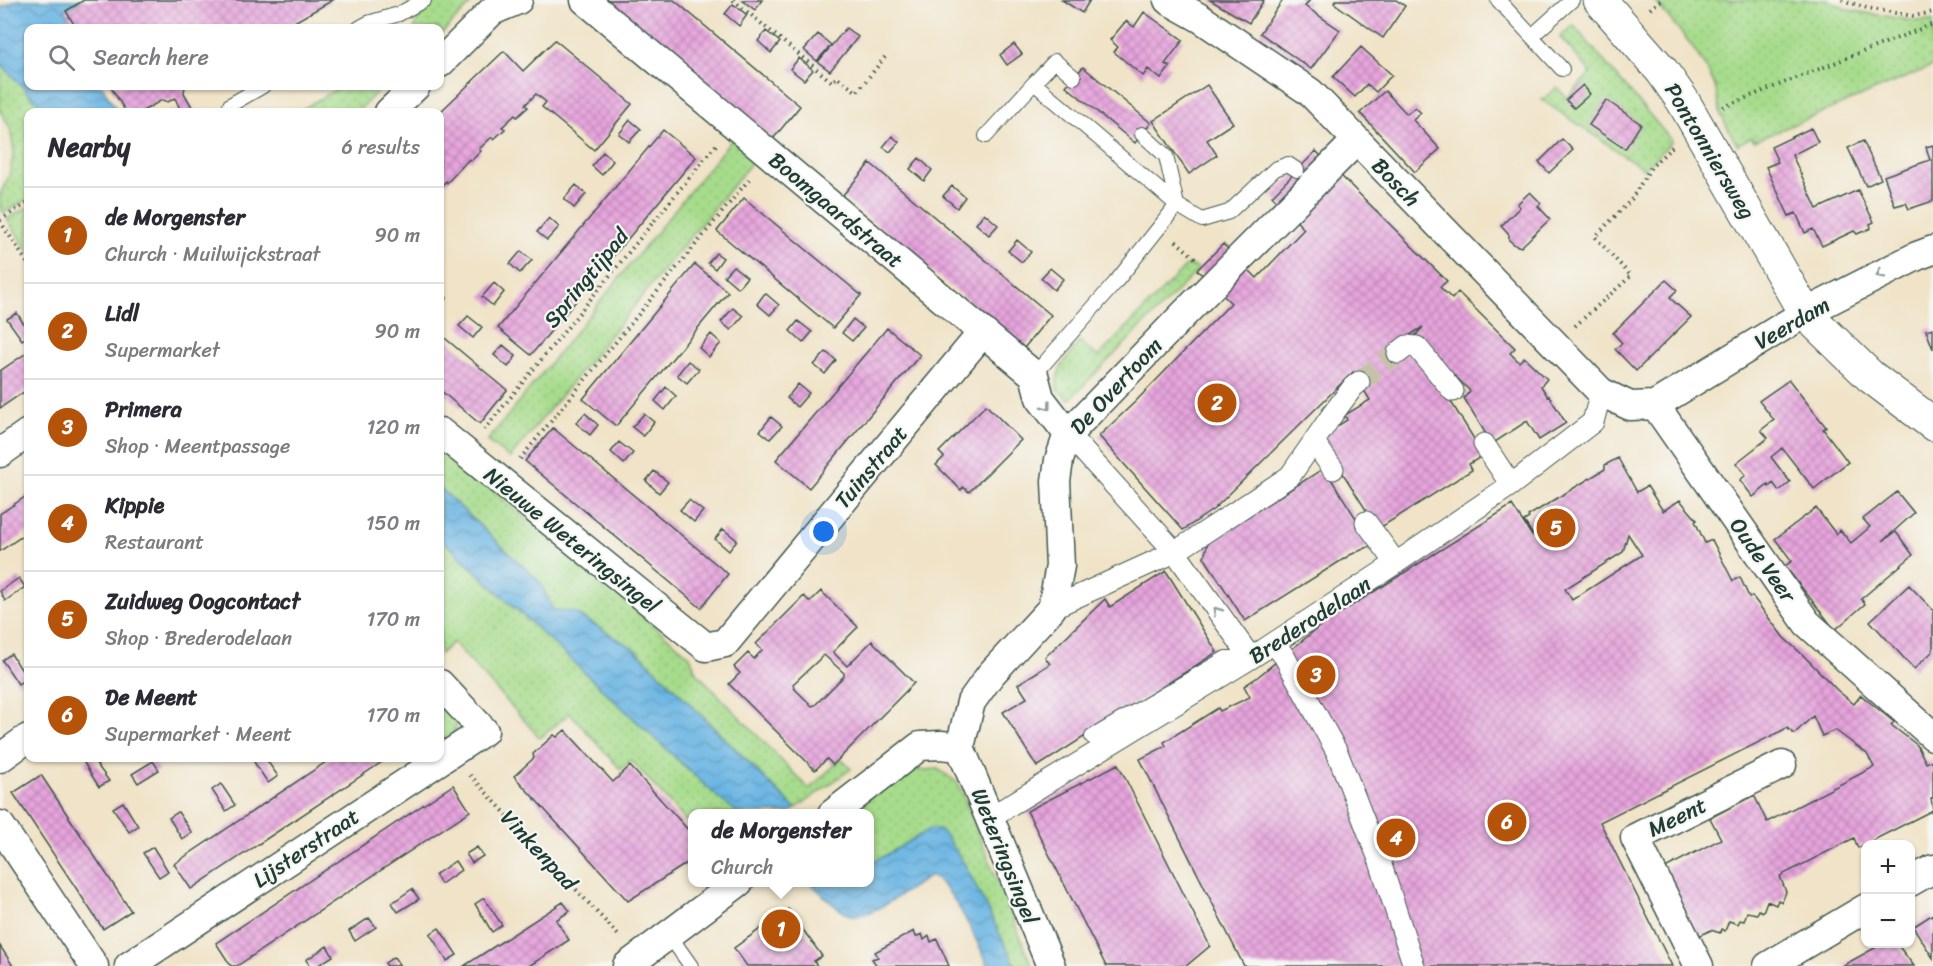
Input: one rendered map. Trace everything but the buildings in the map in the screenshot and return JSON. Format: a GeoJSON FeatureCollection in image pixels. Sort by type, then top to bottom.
{"type":"FeatureCollection","features":[{"type":"Feature","properties":{"kind":"street"},"geometry":{"type":"LineString","coordinates":[[444,58],[486,6],[518,0]]}},
{"type":"Feature","properties":{"kind":"street","name":"Boomgaardstraat"},"geometry":{"type":"LineString","coordinates":[[585,0],[1034,375],[1041,398],[1068,434]]}},
{"type":"Feature","properties":{"kind":"street","name":"Bosch"},"geometry":{"type":"LineString","coordinates":[[1168,0],[1200,18],[1310,92],[1601,392]]}},
{"type":"Feature","properties":{"kind":"street","name":"Pontonniersweg"},"geometry":{"type":"LineString","coordinates":[[1600,0],[1662,71],[1683,101],[1805,313],[1870,376],[1933,424]]}},
{"type":"Feature","properties":{"kind":"street"},"geometry":{"type":"LineString","coordinates":[[393,108],[412,90]]}},
{"type":"Feature","properties":{"kind":"street","name":"De Overtoom"},"geometry":{"type":"LineString","coordinates":[[1052,608],[1060,566],[1056,481],[1059,459],[1068,434],[1356,141]]}},
{"type":"Feature","properties":{"kind":"street","name":"Veerdam"},"geometry":{"type":"LineString","coordinates":[[1655,405],[1805,313],[1933,250]]}},
{"type":"Feature","properties":{"kind":"street","name":"Tuinstraat"},"geometry":{"type":"LineString","coordinates":[[706,647],[724,643],[983,332]]}},
{"type":"Feature","properties":{"kind":"street"},"geometry":{"type":"LineString","coordinates":[[1398,353],[1407,346],[1417,347],[1453,391]]}},
{"type":"Feature","properties":{"kind":"street"},"geometry":{"type":"LineString","coordinates":[[837,809],[920,746],[941,744],[960,747],[971,702],[992,674],[1052,608],[1175,552],[1290,476],[1353,387],[1359,382]]}},
{"type":"Feature","properties":{"kind":"street"},"geometry":{"type":"LineString","coordinates":[[1601,392],[1630,405],[1655,405]]}},
{"type":"Feature","properties":{"kind":"street","name":"Brederodelaan"},"geometry":{"type":"LineString","coordinates":[[989,818],[1251,658],[1511,485],[1593,422],[1601,392]]}},
{"type":"Feature","properties":{"kind":"street","name":"Oude Veer"},"geometry":{"type":"LineString","coordinates":[[1655,405],[1807,623],[1933,736]]}},
{"type":"Feature","properties":{"kind":"street"},"geometry":{"type":"LineString","coordinates":[[1068,434],[1175,552],[1251,658]]}},
{"type":"Feature","properties":{"kind":"street","name":"Nieuwe Weteringsingel"},"geometry":{"type":"LineString","coordinates":[[444,435],[706,647]]}},
{"type":"Feature","properties":{"kind":"street"},"geometry":{"type":"LineString","coordinates":[[0,453],[24,437]]}},
{"type":"Feature","properties":{"kind":"street"},"geometry":{"type":"LineString","coordinates":[[1314,442],[1333,469]]}},
{"type":"Feature","properties":{"kind":"street"},"geometry":{"type":"LineString","coordinates":[[1484,444],[1511,485]]}},
{"type":"Feature","properties":{"kind":"street"},"geometry":{"type":"LineString","coordinates":[[1366,522],[1396,563]]}},
{"type":"Feature","properties":{"kind":"street"},"geometry":{"type":"LineString","coordinates":[[1274,643],[1284,656],[1337,752],[1380,862],[1414,966]]}},
{"type":"Feature","properties":{"kind":"street","name":"Lijsterstraat"},"geometry":{"type":"LineString","coordinates":[[444,688],[484,731],[444,757]]}},
{"type":"Feature","properties":{"kind":"street"},"geometry":{"type":"LineString","coordinates":[[0,758],[24,741]]}},
{"type":"Feature","properties":{"kind":"street","name":"Weteringsingel"},"geometry":{"type":"LineString","coordinates":[[960,747],[1051,966]]}},
{"type":"Feature","properties":{"kind":"street","name":"Lijsterstraat"},"geometry":{"type":"LineString","coordinates":[[129,966],[436,762]]}},
{"type":"Feature","properties":{"kind":"street","name":"Meent"},"geometry":{"type":"LineString","coordinates":[[1699,966],[1635,838],[1782,765]]}},
{"type":"Feature","properties":{"kind":"street"},"geometry":{"type":"LineString","coordinates":[[0,825],[94,966]]}},
{"type":"Feature","properties":{"kind":"street"},"geometry":{"type":"LineString","coordinates":[[1915,880],[1933,869]]}},
{"type":"Feature","properties":{"kind":"street"},"geometry":{"type":"LineString","coordinates":[[633,962],[732,887]]}},
{"type":"Feature","properties":{"kind":"street"},"geometry":{"type":"LineString","coordinates":[[1768,966],[1861,911]]}},
{"type":"Feature","properties":{"kind":"lane"},"geometry":{"type":"LineString","coordinates":[[366,24],[400,21],[424,0]]}},
{"type":"Feature","properties":{"kind":"lane"},"geometry":{"type":"LineString","coordinates":[[1498,0],[1562,69]]}},
{"type":"Feature","properties":{"kind":"lane"},"geometry":{"type":"LineString","coordinates":[[1532,36],[1572,0]]}},
{"type":"Feature","properties":{"kind":"lane"},"geometry":{"type":"LineString","coordinates":[[986,136],[1055,61],[1074,77]]}},
{"type":"Feature","properties":{"kind":"lane"},"geometry":{"type":"LineString","coordinates":[[1034,83],[1177,205],[1202,220],[1229,212],[1275,169],[1288,164],[1297,170]]}},
{"type":"Feature","properties":{"kind":"lane"},"geometry":{"type":"LineString","coordinates":[[230,105],[256,90]]}},
{"type":"Feature","properties":{"kind":"lane"},"geometry":{"type":"LineString","coordinates":[[1142,134],[1166,156],[1177,205]]}},
{"type":"Feature","properties":{"kind":"lane"},"geometry":{"type":"LineString","coordinates":[[1034,375],[1116,283],[1177,205]]}},
{"type":"Feature","properties":{"kind":"lane"},"geometry":{"type":"LineString","coordinates":[[1092,737],[1226,658],[1251,658]]}},
{"type":"Feature","properties":{"kind":"lane"},"geometry":{"type":"LineString","coordinates":[[669,935],[691,966]]}},
{"type":"Feature","properties":{"kind":"path"},"geometry":{"type":"LineString","coordinates":[[733,0],[832,82],[837,77],[857,92],[885,57]]}},
{"type":"Feature","properties":{"kind":"path"},"geometry":{"type":"LineString","coordinates":[[1646,13],[1661,0]]}},
{"type":"Feature","properties":{"kind":"path"},"geometry":{"type":"LineString","coordinates":[[1842,0],[1867,8],[1914,16],[1933,12]]}},
{"type":"Feature","properties":{"kind":"path","name":"Springtijpad"},"geometry":{"type":"LineString","coordinates":[[465,453],[733,124]]}},
{"type":"Feature","properties":{"kind":"path"},"geometry":{"type":"LineString","coordinates":[[500,482],[770,154]]}},
{"type":"Feature","properties":{"kind":"path"},"geometry":{"type":"LineString","coordinates":[[24,205],[0,220],[24,258]]}},
{"type":"Feature","properties":{"kind":"path"},"geometry":{"type":"LineString","coordinates":[[1160,226],[1202,265]]}},
{"type":"Feature","properties":{"kind":"path","name":"Vinkenpad"},"geometry":{"type":"LineString","coordinates":[[450,753],[633,962]]}},
{"type":"Feature","properties":{"kind":"green space"},"geometry":{"type":"Polygon","coordinates":[[[432,0],[475,0],[444,31],[444,24],[416,24],[423,8],[432,0]]]}},
{"type":"Feature","properties":{"kind":"green space"},"geometry":{"type":"Polygon","coordinates":[[[1654,0],[1829,0],[1848,10],[1915,21],[1933,21],[1933,66],[1754,141],[1751,137],[1737,145],[1721,115],[1715,86],[1708,71],[1689,42],[1654,0]]]}},
{"type":"Feature","properties":{"kind":"green space"},"geometry":{"type":"Polygon","coordinates":[[[1573,25],[1672,141],[1644,169],[1542,100],[1557,87],[1567,98],[1591,73],[1560,37],[1573,25]]]}},
{"type":"Feature","properties":{"kind":"green space"},"geometry":{"type":"Polygon","coordinates":[[[0,63],[42,108],[24,108],[24,201],[4,213],[0,208],[0,194],[9,176],[14,151],[10,128],[0,111],[0,63]]]}},
{"type":"Feature","properties":{"kind":"green space"},"geometry":{"type":"Polygon","coordinates":[[[335,90],[373,90],[376,93],[361,108],[304,108],[335,90]]]}},
{"type":"Feature","properties":{"kind":"green space"},"geometry":{"type":"Polygon","coordinates":[[[732,139],[755,158],[510,458],[487,441],[732,139]]]}},
{"type":"Feature","properties":{"kind":"green space"},"geometry":{"type":"Polygon","coordinates":[[[24,209],[24,245],[7,219],[24,209]]]}},
{"type":"Feature","properties":{"kind":"green space"},"geometry":{"type":"Polygon","coordinates":[[[1188,264],[1199,269],[1069,400],[1057,389],[1060,369],[1080,341],[1098,357],[1188,264]]]}},
{"type":"Feature","properties":{"kind":"green space"},"geometry":{"type":"Polygon","coordinates":[[[444,449],[690,656],[696,672],[809,789],[841,759],[851,769],[795,809],[636,650],[574,612],[553,610],[540,582],[444,492],[444,449]]]}},
{"type":"Feature","properties":{"kind":"green space"},"geometry":{"type":"Polygon","coordinates":[[[444,542],[722,801],[733,809],[688,809],[688,824],[631,760],[621,770],[570,713],[540,738],[453,642],[444,650],[444,542]]]}},
{"type":"Feature","properties":{"kind":"green space"},"geometry":{"type":"Polygon","coordinates":[[[444,702],[457,721],[455,732],[448,742],[444,738],[444,702]]]}},
{"type":"Feature","properties":{"kind":"green space"},"geometry":{"type":"Polygon","coordinates":[[[938,769],[958,783],[1032,966],[1016,966],[965,865],[881,858],[874,861],[874,809],[861,809],[885,778],[912,771],[938,769]]]}},
{"type":"Feature","properties":{"kind":"water"},"geometry":{"type":"Polygon","coordinates":[[[17,0],[81,0],[65,10],[73,24],[24,24],[24,89],[0,63],[0,8],[17,0]]]}},
{"type":"Feature","properties":{"kind":"water"},"geometry":{"type":"Polygon","coordinates":[[[25,90],[104,90],[116,108],[42,108],[25,90]]]}},
{"type":"Feature","properties":{"kind":"water"},"geometry":{"type":"Polygon","coordinates":[[[444,492],[540,582],[553,610],[574,612],[636,650],[795,809],[733,809],[722,801],[444,542],[444,492]]]}},
{"type":"Feature","properties":{"kind":"water"},"geometry":{"type":"Polygon","coordinates":[[[930,829],[938,829],[946,836],[965,865],[1016,966],[989,966],[955,902],[947,890],[930,876],[879,908],[859,915],[851,915],[840,909],[814,887],[874,887],[874,861],[930,829]]]}},
{"type":"Feature","properties":{"kind":"tunnel"},"geometry":{"type":"LineString","coordinates":[[1359,382],[1398,353]]}},
{"type":"Feature","properties":{"kind":"place","name":"Lidl"},"geometry":{"type":"Point","coordinates":[1217,403]}},
{"type":"Feature","properties":{"kind":"place","name":"Zuidweg Oogcontact"},"geometry":{"type":"Point","coordinates":[1556,528]}},
{"type":"Feature","properties":{"kind":"place","name":"Primera"},"geometry":{"type":"Point","coordinates":[1316,675]}},
{"type":"Feature","properties":{"kind":"place","name":"De Meent"},"geometry":{"type":"Point","coordinates":[1507,822]}},
{"type":"Feature","properties":{"kind":"place","name":"Kippie"},"geometry":{"type":"Point","coordinates":[1396,838]}},
{"type":"Feature","properties":{"kind":"place","name":"de Morgenster"},"geometry":{"type":"Point","coordinates":[781,929]}}]}
